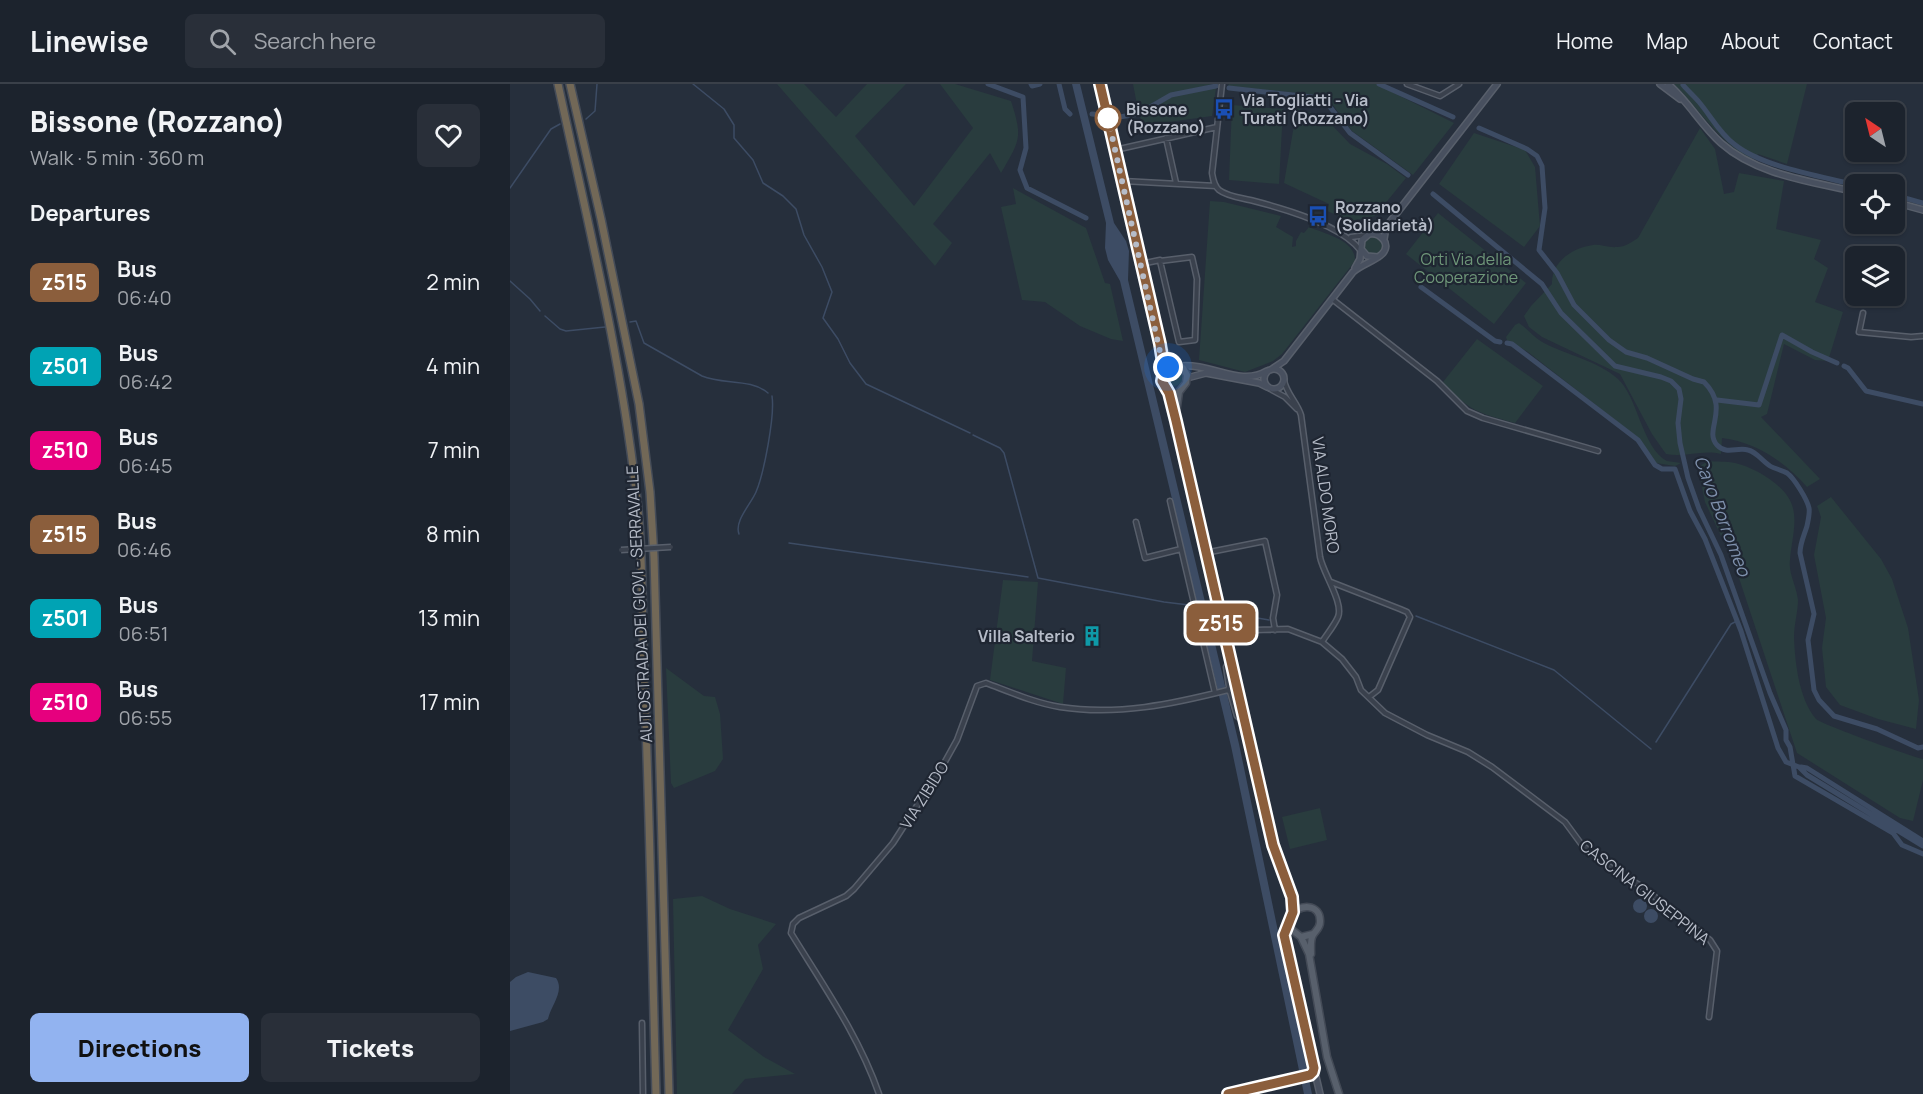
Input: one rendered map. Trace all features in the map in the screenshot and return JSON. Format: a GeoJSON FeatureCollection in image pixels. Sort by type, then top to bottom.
{"type":"FeatureCollection","features":[{"type":"Feature","properties":{"kind":"highway","name":"AUTOSTRADA DEI GIOVI - SERRAVALLE"},"geometry":{"type":"LineString","coordinates":[[558,84],[610,326],[627,423],[636,494],[648,762],[656,1094]]}},
{"type":"Feature","properties":{"kind":"highway","name":"AUTOSTRADA DEI GIOVI - SERRAVALLE"},"geometry":{"type":"LineString","coordinates":[[570,84],[601,219],[639,404],[650,492],[669,1094]]}},
{"type":"Feature","properties":{"kind":"main road"},"geometry":{"type":"LineString","coordinates":[[1100,84],[1160,344],[1164,370],[1162,378],[1167,387],[1176,421],[1273,845],[1291,890],[1293,912]]}},
{"type":"Feature","properties":{"kind":"main road"},"geometry":{"type":"LineString","coordinates":[[1160,344],[1167,357],[1186,372],[1187,378],[1177,401],[1176,421]]}},
{"type":"Feature","properties":{"kind":"main road"},"geometry":{"type":"LineString","coordinates":[[1164,370],[1169,366],[1178,366]]}},
{"type":"Feature","properties":{"kind":"main road"},"geometry":{"type":"LineString","coordinates":[[1167,387],[1173,390],[1181,388]]}},
{"type":"Feature","properties":{"kind":"main road"},"geometry":{"type":"LineString","coordinates":[[1291,890],[1305,906],[1316,911],[1319,918],[1319,926],[1313,934],[1311,966]]}},
{"type":"Feature","properties":{"kind":"main road"},"geometry":{"type":"LineString","coordinates":[[1305,906],[1293,912],[1290,924],[1294,932],[1301,937],[1309,954],[1327,1057],[1339,1094]]}},
{"type":"Feature","properties":{"kind":"main road"},"geometry":{"type":"LineString","coordinates":[[1301,937],[1313,934]]}},
{"type":"Feature","properties":{"kind":"street"},"geometry":{"type":"LineString","coordinates":[[1217,188],[1212,173],[1222,84]]}},
{"type":"Feature","properties":{"kind":"street"},"geometry":{"type":"LineString","coordinates":[[1407,84],[1440,96],[1459,84]]}},
{"type":"Feature","properties":{"kind":"street"},"geometry":{"type":"LineString","coordinates":[[1178,366],[1204,367],[1247,378],[1279,366],[1353,272],[1360,259],[1363,239],[1386,227],[1497,84]]}},
{"type":"Feature","properties":{"kind":"street"},"geometry":{"type":"LineString","coordinates":[[1660,84],[1695,112]]}},
{"type":"Feature","properties":{"kind":"street"},"geometry":{"type":"LineString","coordinates":[[1668,84],[1683,97],[1718,140],[1734,154],[1752,164],[1845,189]]}},
{"type":"Feature","properties":{"kind":"street"},"geometry":{"type":"LineString","coordinates":[[1115,150],[1217,128]]}},
{"type":"Feature","properties":{"kind":"street"},"geometry":{"type":"LineString","coordinates":[[1167,138],[1176,183]]}},
{"type":"Feature","properties":{"kind":"street"},"geometry":{"type":"LineString","coordinates":[[1123,181],[1176,183],[1217,188],[1234,196],[1294,212],[1347,236],[1356,238],[1378,234],[1384,239]]}},
{"type":"Feature","properties":{"kind":"street"},"geometry":{"type":"LineString","coordinates":[[1905,205],[1923,210]]}},
{"type":"Feature","properties":{"kind":"street"},"geometry":{"type":"LineString","coordinates":[[1353,272],[1362,264],[1378,257],[1385,248],[1386,227]]}},
{"type":"Feature","properties":{"kind":"street"},"geometry":{"type":"LineString","coordinates":[[1347,236],[1371,258],[1378,257]]}},
{"type":"Feature","properties":{"kind":"street"},"geometry":{"type":"LineString","coordinates":[[1140,264],[1160,261],[1192,257],[1197,279],[1195,340],[1179,342],[1160,261]]}},
{"type":"Feature","properties":{"kind":"street"},"geometry":{"type":"LineString","coordinates":[[1332,299],[1437,381],[1467,411],[1483,418],[1598,451]]}},
{"type":"Feature","properties":{"kind":"street"},"geometry":{"type":"LineString","coordinates":[[1863,313],[1859,332],[1923,336]]}},
{"type":"Feature","properties":{"kind":"street"},"geometry":{"type":"LineString","coordinates":[[1284,378],[1280,370],[1270,370],[1263,378],[1270,388],[1280,387],[1284,378],[1286,358]]}},
{"type":"Feature","properties":{"kind":"street","name":"VIA ALDO MORO"},"geometry":{"type":"LineString","coordinates":[[1187,378],[1206,373],[1259,383],[1290,401],[1301,415]]}},
{"type":"Feature","properties":{"kind":"street","name":"VIA ALDO MORO"},"geometry":{"type":"LineString","coordinates":[[1284,378],[1286,388],[1297,403],[1301,415],[1320,557],[1340,610],[1339,616],[1322,642]]}},
{"type":"Feature","properties":{"kind":"street"},"geometry":{"type":"LineString","coordinates":[[1170,501],[1215,693]]}},
{"type":"Feature","properties":{"kind":"street"},"geometry":{"type":"LineString","coordinates":[[1136,522],[1145,558],[1181,549]]}},
{"type":"Feature","properties":{"kind":"street"},"geometry":{"type":"LineString","coordinates":[[1205,553],[1265,541],[1276,589],[1277,598],[1273,618],[1275,630]]}},
{"type":"Feature","properties":{"kind":"street"},"geometry":{"type":"LineString","coordinates":[[621,550],[671,547]]}},
{"type":"Feature","properties":{"kind":"street"},"geometry":{"type":"LineString","coordinates":[[1330,582],[1407,612],[1410,617],[1378,690],[1369,697]]}},
{"type":"Feature","properties":{"kind":"street","name":"CASCINA GIUSEPPINA"},"geometry":{"type":"LineString","coordinates":[[1223,631],[1294,630],[1322,642],[1349,666],[1362,690],[1385,713],[1427,735],[1468,752],[1500,772],[1565,822],[1582,845],[1614,870],[1641,886],[1710,940],[1717,951],[1709,1017]]}},
{"type":"Feature","properties":{"kind":"street"},"geometry":{"type":"LineString","coordinates":[[1230,660],[1226,667],[1228,690],[1237,716],[1244,722]]}},
{"type":"Feature","properties":{"kind":"street","name":"VIA ZIBIDO"},"geometry":{"type":"LineString","coordinates":[[879,1094],[862,1051],[791,933],[792,927],[799,918],[846,896],[893,843],[957,740],[976,686],[986,683],[1046,704],[1088,709],[1145,708],[1228,690]]}},
{"type":"Feature","properties":{"kind":"street"},"geometry":{"type":"LineString","coordinates":[[1290,924],[1284,935],[1314,1068],[1310,1075]]}},
{"type":"Feature","properties":{"kind":"street"},"geometry":{"type":"LineString","coordinates":[[642,1023],[643,1094]]}},
{"type":"Feature","properties":{"kind":"street"},"geometry":{"type":"LineString","coordinates":[[1228,1094],[1310,1075],[1316,1077],[1320,1094]]}},
{"type":"Feature","properties":{"kind":"green space"},"geometry":{"type":"Polygon","coordinates":[[[777,84],[804,84],[836,117],[867,84],[906,84],[855,136],[914,206],[973,128],[940,84],[955,84],[1011,101],[1017,123],[1018,138],[1001,173],[990,153],[933,224],[952,243],[935,266],[777,84]]]}},
{"type":"Feature","properties":{"kind":"green space"},"geometry":{"type":"Polygon","coordinates":[[[1133,84],[1213,84],[1170,94],[1138,110],[1133,84]]]}},
{"type":"Feature","properties":{"kind":"green space"},"geometry":{"type":"Polygon","coordinates":[[[1229,84],[1376,84],[1454,123],[1413,175],[1352,131],[1330,101],[1318,95],[1228,86],[1229,84]]]}},
{"type":"Feature","properties":{"kind":"green space"},"geometry":{"type":"Polygon","coordinates":[[[1674,84],[1807,84],[1787,164],[1758,154],[1756,159],[1736,150],[1674,84]]]}},
{"type":"Feature","properties":{"kind":"green space"},"geometry":{"type":"Polygon","coordinates":[[[1216,88],[1212,116],[1141,126],[1140,114],[1172,97],[1216,88]]]}},
{"type":"Feature","properties":{"kind":"green space"},"geometry":{"type":"Polygon","coordinates":[[[1232,105],[1283,109],[1279,184],[1229,180],[1232,105]]]}},
{"type":"Feature","properties":{"kind":"green space"},"geometry":{"type":"Polygon","coordinates":[[[1297,108],[1329,122],[1350,144],[1387,164],[1406,178],[1375,216],[1351,221],[1327,211],[1329,204],[1284,183],[1297,108]]]}},
{"type":"Feature","properties":{"kind":"green space"},"geometry":{"type":"Polygon","coordinates":[[[1700,128],[1715,149],[1724,194],[1734,192],[1739,173],[1784,181],[1776,229],[1821,240],[1814,259],[1828,268],[1815,302],[1843,312],[1828,361],[1815,360],[1784,344],[1767,414],[1761,417],[1820,479],[1807,487],[1789,469],[1769,455],[1735,440],[1722,438],[1721,454],[1707,452],[1666,454],[1652,434],[1620,374],[1542,337],[1529,327],[1524,316],[1552,284],[1555,269],[1564,257],[1585,247],[1623,246],[1638,238],[1700,128]]]}},
{"type":"Feature","properties":{"kind":"green space"},"geometry":{"type":"Polygon","coordinates":[[[1474,133],[1525,150],[1535,167],[1540,226],[1524,247],[1439,184],[1474,133]]]}},
{"type":"Feature","properties":{"kind":"green space"},"geometry":{"type":"Polygon","coordinates":[[[1013,188],[1086,228],[1105,283],[1110,284],[1123,341],[1111,339],[1080,326],[1045,302],[1022,300],[1001,207],[1016,204],[1013,188]]]}},
{"type":"Feature","properties":{"kind":"green space"},"geometry":{"type":"Polygon","coordinates":[[[1210,201],[1224,202],[1281,216],[1276,227],[1293,237],[1292,247],[1296,246],[1301,232],[1304,233],[1309,227],[1345,243],[1354,254],[1355,261],[1282,354],[1273,361],[1245,372],[1199,360],[1210,201]]]}},
{"type":"Feature","properties":{"kind":"green space","name":"Orti Via della Cooperazione"},"geometry":{"type":"Polygon","coordinates":[[[1438,213],[1526,283],[1494,324],[1406,254],[1438,213]]]}},
{"type":"Feature","properties":{"kind":"green space"},"geometry":{"type":"Polygon","coordinates":[[[1369,237],[1377,237],[1382,242],[1380,253],[1369,255],[1364,250],[1364,242],[1369,237]]]}},
{"type":"Feature","properties":{"kind":"green space"},"geometry":{"type":"Polygon","coordinates":[[[1519,323],[1544,343],[1592,363],[1618,379],[1631,398],[1652,445],[1667,461],[1681,463],[1675,466],[1656,463],[1640,440],[1528,352],[1507,340],[1506,337],[1519,323]]]}},
{"type":"Feature","properties":{"kind":"green space"},"geometry":{"type":"Polygon","coordinates":[[[1477,339],[1543,386],[1515,423],[1475,410],[1443,382],[1477,339]]]}},
{"type":"Feature","properties":{"kind":"green space"},"geometry":{"type":"Polygon","coordinates":[[[1174,368],[1180,371],[1183,377],[1180,383],[1174,386],[1168,383],[1165,377],[1168,371],[1174,368]]]}},
{"type":"Feature","properties":{"kind":"green space"},"geometry":{"type":"Polygon","coordinates":[[[1708,461],[1732,462],[1752,469],[1776,484],[1792,505],[1794,533],[1790,565],[1798,600],[1794,632],[1797,669],[1802,691],[1816,719],[1867,740],[1923,759],[1923,780],[1913,821],[1900,818],[1797,753],[1735,566],[1705,502],[1698,467],[1708,461]]]}},
{"type":"Feature","properties":{"kind":"green space"},"geometry":{"type":"Polygon","coordinates":[[[1831,497],[1881,559],[1892,579],[1908,628],[1919,700],[1916,729],[1878,719],[1840,705],[1826,687],[1822,648],[1826,618],[1814,555],[1821,517],[1817,506],[1831,497]]]}},
{"type":"Feature","properties":{"kind":"green space"},"geometry":{"type":"Polygon","coordinates":[[[1003,580],[1038,582],[1032,661],[1066,668],[1063,704],[990,680],[1003,580]]]}},
{"type":"Feature","properties":{"kind":"green space"},"geometry":{"type":"Polygon","coordinates":[[[666,668],[704,696],[715,697],[720,714],[723,759],[715,771],[674,788],[671,783],[666,668]]]}},
{"type":"Feature","properties":{"kind":"green space"},"geometry":{"type":"Polygon","coordinates":[[[1320,808],[1327,840],[1290,849],[1282,817],[1320,808]]]}},
{"type":"Feature","properties":{"kind":"green space"},"geometry":{"type":"Polygon","coordinates":[[[702,896],[730,909],[776,924],[758,945],[763,969],[728,1030],[764,1057],[795,1074],[745,1079],[732,1094],[677,1094],[673,899],[702,896]]]}},
{"type":"Feature","properties":{"kind":"water"},"geometry":{"type":"Polygon","coordinates":[[[1072,84],[1080,84],[1114,223],[1126,241],[1129,251],[1128,280],[1239,744],[1312,1094],[1304,1094],[1231,746],[1120,281],[1108,260],[1105,248],[1106,223],[1072,84]]]}},
{"type":"Feature","properties":{"kind":"water"},"geometry":{"type":"Polygon","coordinates":[[[1640,899],[1645,901],[1647,906],[1645,911],[1640,913],[1635,911],[1633,906],[1635,901],[1640,899]]]}},
{"type":"Feature","properties":{"kind":"water"},"geometry":{"type":"Polygon","coordinates":[[[1651,909],[1656,911],[1658,916],[1656,921],[1651,923],[1646,921],[1644,916],[1646,911],[1651,909]]]}},
{"type":"Feature","properties":{"kind":"water"},"geometry":{"type":"Polygon","coordinates":[[[528,972],[556,978],[558,993],[548,1019],[510,1031],[510,982],[528,972]]]}},
{"type":"Feature","properties":{"kind":"waterway"},"geometry":{"type":"LineString","coordinates":[[586,119],[595,111],[597,84]]}},
{"type":"Feature","properties":{"kind":"waterway"},"geometry":{"type":"LineString","coordinates":[[693,84],[724,109],[734,125],[734,138],[753,160],[763,183],[783,196],[796,209],[804,235],[822,267],[832,292],[823,318],[838,339],[850,363],[866,384],[970,433]]}},
{"type":"Feature","properties":{"kind":"waterway"},"geometry":{"type":"LineString","coordinates":[[988,84],[1023,97],[1026,148],[1020,170],[1027,188],[1086,218]]}},
{"type":"Feature","properties":{"kind":"waterway"},"geometry":{"type":"LineString","coordinates":[[1031,84],[1032,86],[1040,84]]}},
{"type":"Feature","properties":{"kind":"waterway","name":"Cavo Borromeo"},"geometry":{"type":"LineString","coordinates":[[1059,84],[1065,109],[1070,114]]}},
{"type":"Feature","properties":{"kind":"waterway"},"geometry":{"type":"LineString","coordinates":[[1379,84],[1453,117]]}},
{"type":"Feature","properties":{"kind":"waterway"},"geometry":{"type":"LineString","coordinates":[[1683,85],[1724,135],[1746,152],[1775,165],[1845,182]]}},
{"type":"Feature","properties":{"kind":"waterway","name":"Cavo Borromeo"},"geometry":{"type":"LineString","coordinates":[[1113,118],[1138,114],[1171,95],[1216,86]]}},
{"type":"Feature","properties":{"kind":"waterway","name":"Cavo Borromeo"},"geometry":{"type":"LineString","coordinates":[[1229,88],[1312,97],[1327,103],[1350,133],[1408,175]]}},
{"type":"Feature","properties":{"kind":"waterway","name":"Cavo Borromeo"},"geometry":{"type":"LineString","coordinates":[[1092,114],[1103,115]]}},
{"type":"Feature","properties":{"kind":"waterway"},"geometry":{"type":"LineString","coordinates":[[510,188],[551,129],[560,124]]}},
{"type":"Feature","properties":{"kind":"waterway"},"geometry":{"type":"LineString","coordinates":[[1479,128],[1527,149],[1537,156],[1542,166],[1545,208],[1539,250],[1557,273],[1574,305],[1609,340],[1626,352],[1647,358],[1704,382],[1712,392],[1715,401],[1713,433],[1717,445],[1724,450],[1751,451],[1770,466],[1787,473],[1806,499],[1809,517],[1800,553],[1814,614],[1808,640],[1814,690],[1819,700],[1834,716],[1877,729],[1918,748],[1923,747]]}},
{"type":"Feature","properties":{"kind":"waterway","name":"Cavo Borromeo"},"geometry":{"type":"LineString","coordinates":[[1433,194],[1542,284],[1561,313],[1615,366],[1661,377],[1671,381],[1679,389],[1681,399],[1678,423],[1680,443],[1688,478],[1699,509],[1721,555],[1770,693],[1786,730],[1786,740],[1790,747],[1795,776],[1893,833],[1902,845],[1923,854]]}},
{"type":"Feature","properties":{"kind":"waterway"},"geometry":{"type":"LineString","coordinates":[[1905,198],[1923,203]]}},
{"type":"Feature","properties":{"kind":"waterway"},"geometry":{"type":"LineString","coordinates":[[510,281],[540,311]]}},
{"type":"Feature","properties":{"kind":"waterway"},"geometry":{"type":"LineString","coordinates":[[1421,287],[1495,341],[1500,342]]}},
{"type":"Feature","properties":{"kind":"waterway"},"geometry":{"type":"LineString","coordinates":[[545,316],[560,329],[566,331],[605,327]]}},
{"type":"Feature","properties":{"kind":"waterway"},"geometry":{"type":"LineString","coordinates":[[630,322],[636,321],[644,343],[702,376],[753,385],[768,393]]}},
{"type":"Feature","properties":{"kind":"waterway"},"geometry":{"type":"LineString","coordinates":[[1717,400],[1759,405],[1782,335],[1837,363]]}},
{"type":"Feature","properties":{"kind":"waterway"},"geometry":{"type":"LineString","coordinates":[[1507,343],[1512,344],[1638,440],[1655,465],[1662,469],[1675,469],[1690,511],[1705,539],[1741,631],[1778,748],[1786,762],[1799,767],[1807,775],[1923,846]]}},
{"type":"Feature","properties":{"kind":"waterway"},"geometry":{"type":"LineString","coordinates":[[1844,366],[1866,391],[1923,404]]}},
{"type":"Feature","properties":{"kind":"waterway"},"geometry":{"type":"LineString","coordinates":[[739,534],[741,518],[756,492],[762,472],[770,430],[772,396]]}},
{"type":"Feature","properties":{"kind":"waterway"},"geometry":{"type":"LineString","coordinates":[[973,435],[1000,448],[1004,453],[1038,578],[1189,605]]}},
{"type":"Feature","properties":{"kind":"waterway"},"geometry":{"type":"LineString","coordinates":[[789,543],[1028,577]]}},
{"type":"Feature","properties":{"kind":"waterway"},"geometry":{"type":"LineString","coordinates":[[1229,613],[1269,620]]}},
{"type":"Feature","properties":{"kind":"waterway"},"geometry":{"type":"LineString","coordinates":[[1416,616],[1554,670],[1651,749]]}},
{"type":"Feature","properties":{"kind":"waterway"},"geometry":{"type":"LineString","coordinates":[[1656,742],[1731,624],[1737,621]]}},
{"type":"Feature","properties":{"kind":"waterway"},"geometry":{"type":"LineString","coordinates":[[1801,767],[1807,768],[1923,841]]}},
{"type":"Feature","properties":{"kind":"bus line","name":"z515"},"geometry":{"type":"LineString","coordinates":[[1100,84],[1160,344],[1164,370],[1162,381],[1167,387],[1176,421],[1273,845],[1291,890],[1293,912],[1284,935],[1314,1068],[1310,1075],[1228,1094]]}},
{"type":"Feature","properties":{"kind":"place","name":"Via Togliatti - Via Turati (Rozzano)"},"geometry":{"type":"Point","coordinates":[1224,109]}},
{"type":"Feature","properties":{"kind":"place","name":"Bissone (Rozzano)"},"geometry":{"type":"Point","coordinates":[1108,118]}},
{"type":"Feature","properties":{"kind":"place","name":"Rozzano (Solidarietà)"},"geometry":{"type":"Point","coordinates":[1318,216]}},
{"type":"Feature","properties":{"kind":"place","name":"Villa Salterio"},"geometry":{"type":"Point","coordinates":[1092,636]}},
{"type":"Feature","properties":{"kind":"route"},"geometry":{"type":"LineString","coordinates":[[1108,118],[1164,370],[1168,367]]}}]}
